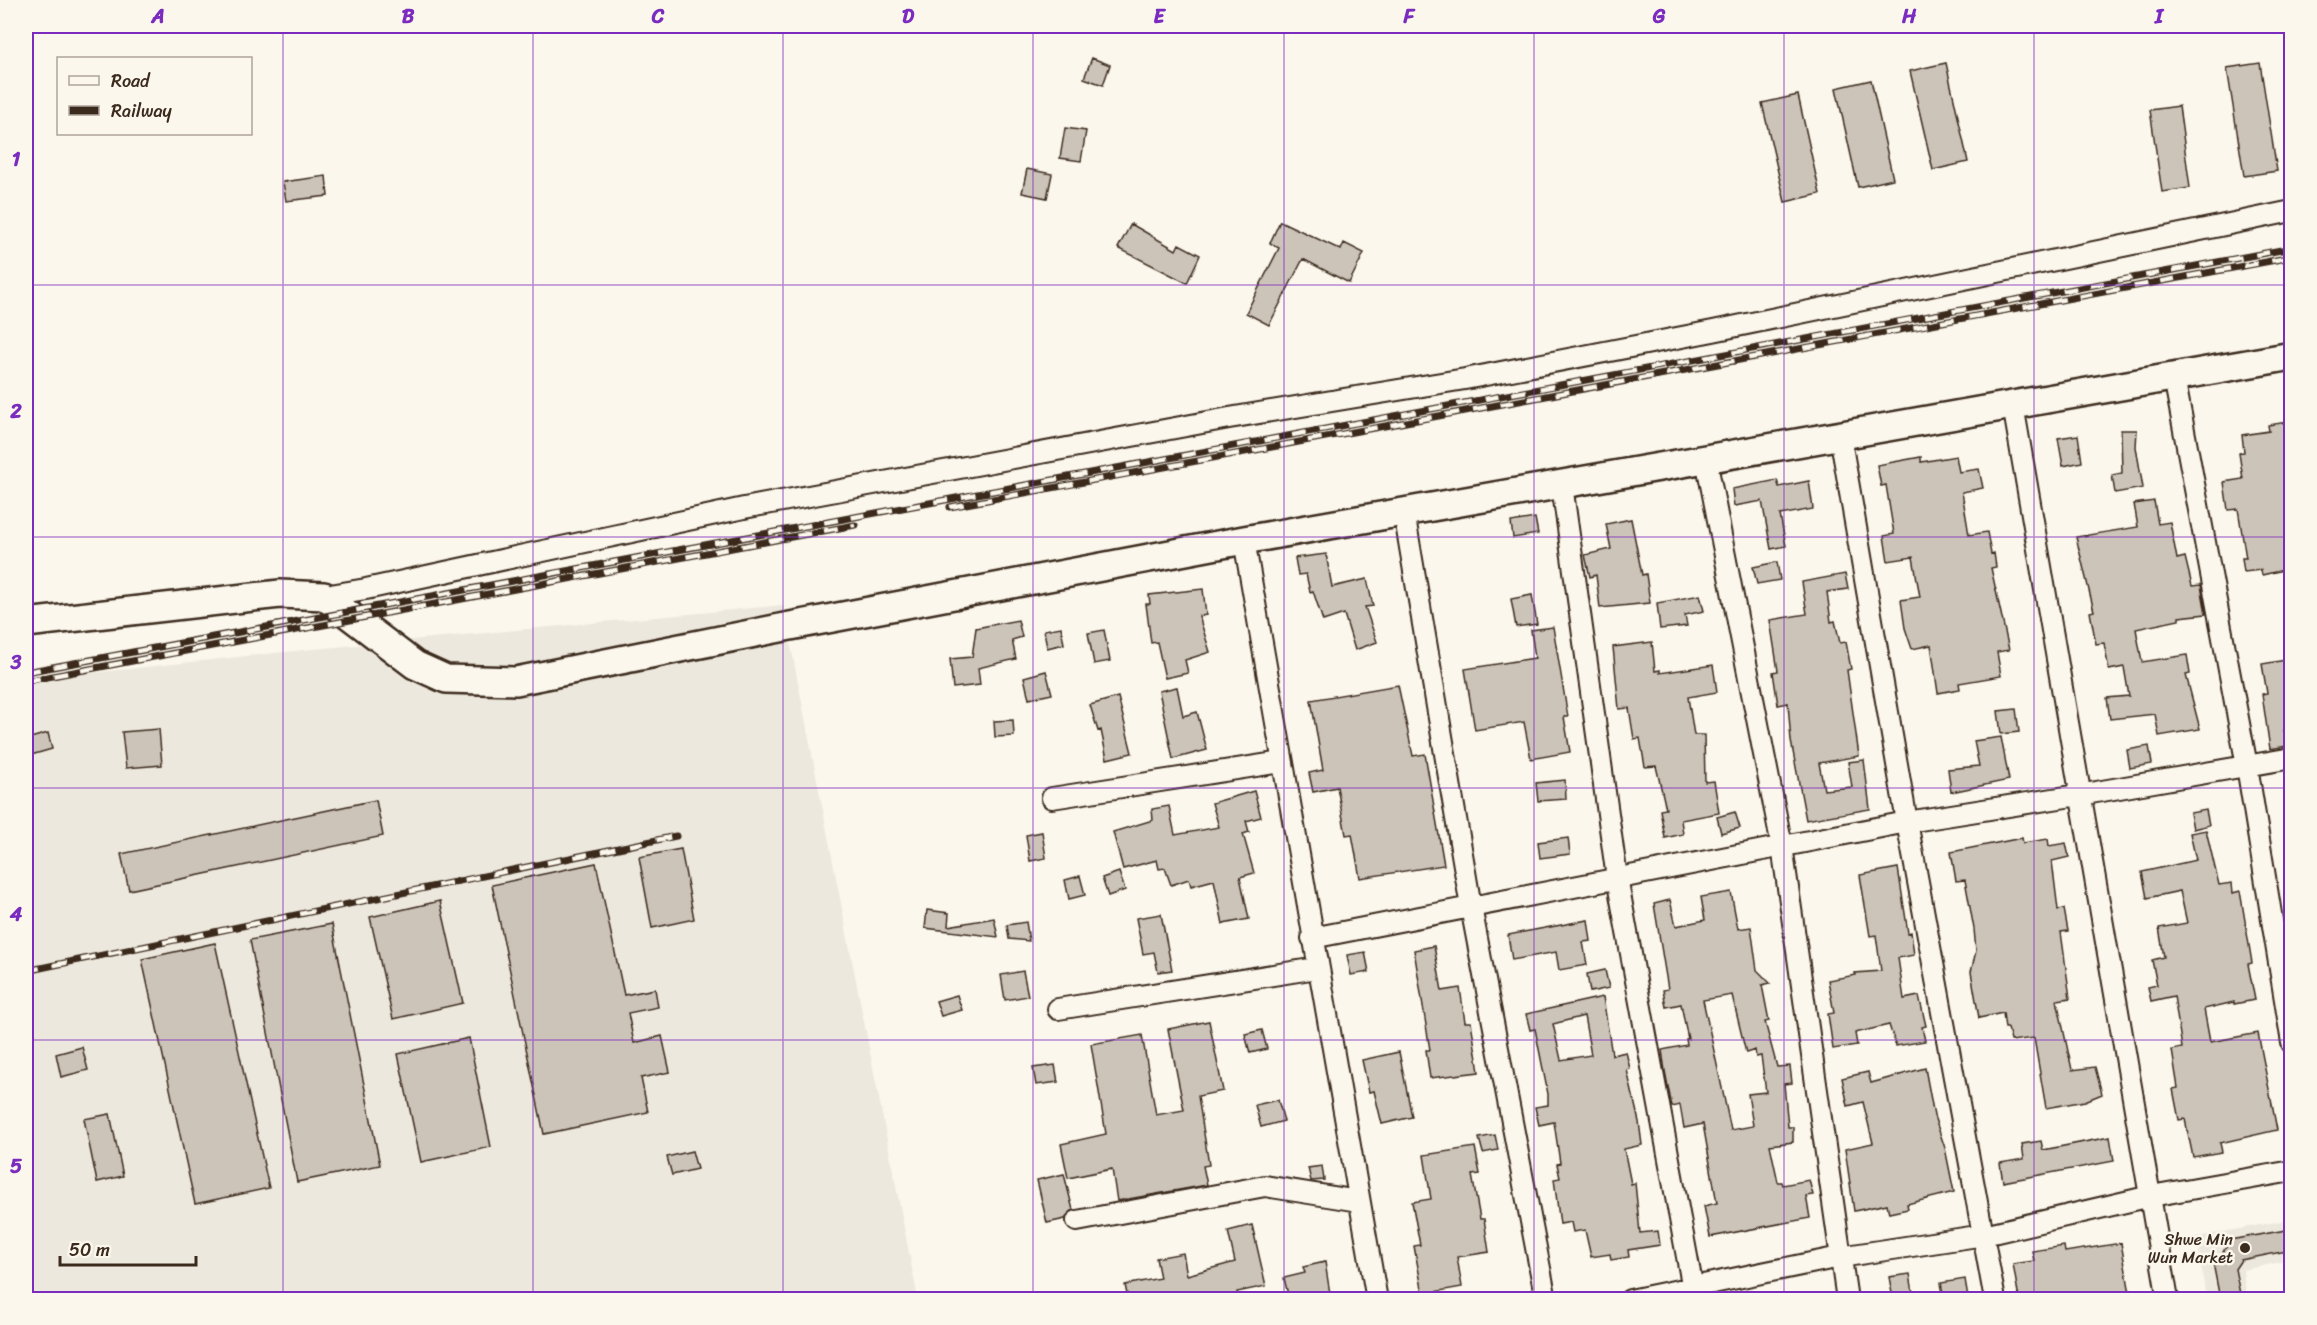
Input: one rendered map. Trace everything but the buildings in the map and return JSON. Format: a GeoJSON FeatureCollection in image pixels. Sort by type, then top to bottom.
{"type":"FeatureCollection","features":[{"type":"Feature","properties":{"kind":"street"},"geometry":{"type":"LineString","coordinates":[[26,623],[280,594],[324,596],[366,589],[744,508],[1229,418],[1465,379],[1713,331],[2292,211]]}},
{"type":"Feature","properties":{"kind":"street"},"geometry":{"type":"LineString","coordinates":[[324,596],[415,664],[446,679],[516,681],[785,627],[1244,540],[2292,356]]}},
{"type":"Feature","properties":{"kind":"street"},"geometry":{"type":"LineString","coordinates":[[2174,376],[2247,766],[2292,1043]]}},
{"type":"Feature","properties":{"kind":"street"},"geometry":{"type":"LineString","coordinates":[[2013,405],[2168,1299]]}},
{"type":"Feature","properties":{"kind":"street"},"geometry":{"type":"LineString","coordinates":[[1840,435],[1906,822],[1995,1299]]}},
{"type":"Feature","properties":{"kind":"street"},"geometry":{"type":"LineString","coordinates":[[1706,459],[1782,846],[1847,1299]]}},
{"type":"Feature","properties":{"kind":"street"},"geometry":{"type":"LineString","coordinates":[[1562,484],[1617,878],[1694,1293]]}},
{"type":"Feature","properties":{"kind":"street"},"geometry":{"type":"LineString","coordinates":[[1404,512],[1471,907],[1546,1299]]}},
{"type":"Feature","properties":{"kind":"street"},"geometry":{"type":"LineString","coordinates":[[1244,540],[1317,968],[1377,1299]]}},
{"type":"Feature","properties":{"kind":"street"},"geometry":{"type":"LineString","coordinates":[[1312,938],[1906,822],[2292,758]]}},
{"type":"Feature","properties":{"kind":"street"},"geometry":{"type":"LineString","coordinates":[[1052,798],[1282,762]]}},
{"type":"Feature","properties":{"kind":"street"},"geometry":{"type":"LineString","coordinates":[[1058,1009],[1317,968]]}},
{"type":"Feature","properties":{"kind":"street"},"geometry":{"type":"LineString","coordinates":[[1630,1299],[1694,1293],[1840,1257],[1984,1235],[2151,1196],[2292,1171]]}},
{"type":"Feature","properties":{"kind":"street"},"geometry":{"type":"LineString","coordinates":[[1077,1221],[1265,1186],[1359,1201]]}},
{"type":"Feature","properties":{"kind":"shaded area"},"geometry":{"type":"Polygon","coordinates":[[[783,605],[918,1299],[26,1299],[26,680],[303,650],[783,605]]]}},
{"type":"Feature","properties":{"kind":"shaded area","name":"Shwe Min Wun Market"},"geometry":{"type":"Polygon","coordinates":[[[2291,1219],[2291,1260],[2243,1270],[2247,1299],[2206,1299],[2197,1237],[2291,1219]]]}},
{"type":"Feature","properties":{"kind":"railway"},"geometry":{"type":"LineString","coordinates":[[26,672],[2292,248]]}},
{"type":"Feature","properties":{"kind":"railway"},"geometry":{"type":"LineString","coordinates":[[950,507],[2292,257]]}},
{"type":"Feature","properties":{"kind":"railway"},"geometry":{"type":"LineString","coordinates":[[26,681],[855,525]]}},
{"type":"Feature","properties":{"kind":"railway"},"geometry":{"type":"LineString","coordinates":[[26,971],[676,836]]}},
{"type":"Feature","properties":{"kind":"place","name":"Shwe Min Wun Market"},"geometry":{"type":"Point","coordinates":[2245,1248]}}]}
